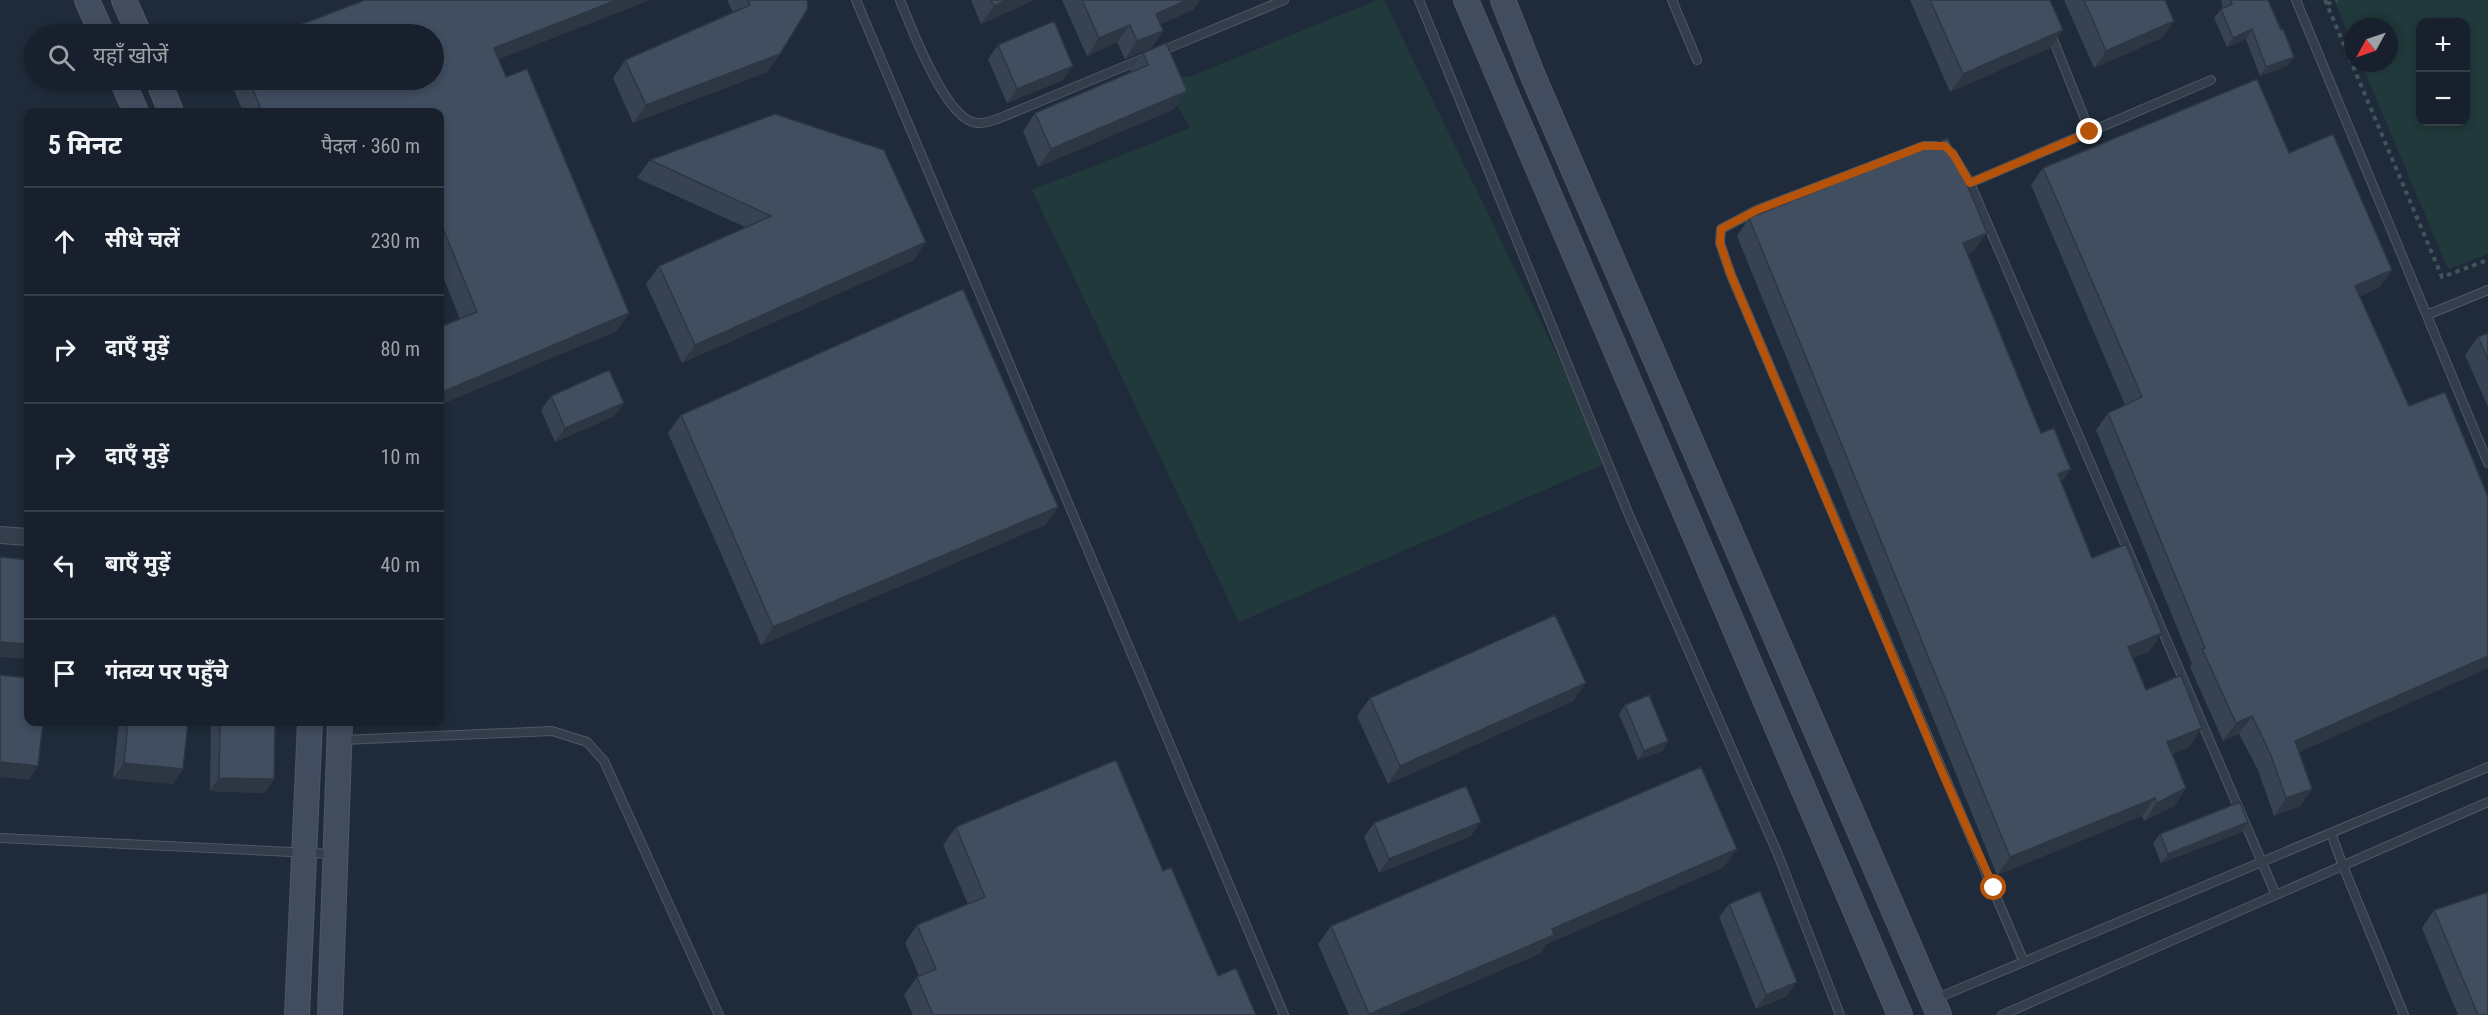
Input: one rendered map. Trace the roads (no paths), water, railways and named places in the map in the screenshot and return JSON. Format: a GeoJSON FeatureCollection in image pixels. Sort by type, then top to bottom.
{"type":"FeatureCollection","features":[{"type":"Feature","properties":{"kind":"street"},"geometry":{"type":"LineString","coordinates":[[87,0],[98,24]]}},
{"type":"Feature","properties":{"kind":"street"},"geometry":{"type":"LineString","coordinates":[[124,0],[135,24]]}},
{"type":"Feature","properties":{"kind":"street"},"geometry":{"type":"LineString","coordinates":[[1466,0],[1898,1014],[1935,1008],[1538,87],[1503,0]]}},
{"type":"Feature","properties":{"kind":"street"},"geometry":{"type":"LineString","coordinates":[[126,90],[134,108]]}},
{"type":"Feature","properties":{"kind":"street"},"geometry":{"type":"LineString","coordinates":[[162,90],[169,108]]}},
{"type":"Feature","properties":{"kind":"street"},"geometry":{"type":"LineString","coordinates":[[0,536],[24,537]]}},
{"type":"Feature","properties":{"kind":"street"},"geometry":{"type":"LineString","coordinates":[[297,1015],[310,726]]}},
{"type":"Feature","properties":{"kind":"street"},"geometry":{"type":"LineString","coordinates":[[330,1015],[340,731]]}},
{"type":"Feature","properties":{"kind":"lane"},"geometry":{"type":"LineString","coordinates":[[856,0],[1284,1015]]}},
{"type":"Feature","properties":{"kind":"lane"},"geometry":{"type":"LineString","coordinates":[[900,0],[942,91],[960,115],[977,123],[1000,118],[1284,0]]}},
{"type":"Feature","properties":{"kind":"lane"},"geometry":{"type":"LineString","coordinates":[[1419,0],[1629,515],[1777,852],[1840,1015]]}},
{"type":"Feature","properties":{"kind":"lane"},"geometry":{"type":"LineString","coordinates":[[1672,0],[1697,60]]}},
{"type":"Feature","properties":{"kind":"lane"},"geometry":{"type":"LineString","coordinates":[[2296,0],[2488,463]]}},
{"type":"Feature","properties":{"kind":"lane"},"geometry":{"type":"LineString","coordinates":[[2046,22],[2090,132]]}},
{"type":"Feature","properties":{"kind":"lane"},"geometry":{"type":"LineString","coordinates":[[1970,183],[2211,80]]}},
{"type":"Feature","properties":{"kind":"lane"},"geometry":{"type":"LineString","coordinates":[[2024,962],[1740,297],[1720,243],[1721,229],[1739,219],[1923,146],[1945,146],[1953,154],[1970,183],[2276,895]]}},
{"type":"Feature","properties":{"kind":"lane"},"geometry":{"type":"LineString","coordinates":[[2427,315],[2488,290]]}},
{"type":"Feature","properties":{"kind":"lane"},"geometry":{"type":"LineString","coordinates":[[340,731],[552,731],[587,742],[604,761],[719,1015]]}},
{"type":"Feature","properties":{"kind":"lane"},"geometry":{"type":"LineString","coordinates":[[1935,1008],[2024,962],[2488,767]]}},
{"type":"Feature","properties":{"kind":"lane"},"geometry":{"type":"LineString","coordinates":[[2002,1015],[2488,802]]}},
{"type":"Feature","properties":{"kind":"lane"},"geometry":{"type":"LineString","coordinates":[[2331,833],[2404,1015]]}},
{"type":"Feature","properties":{"kind":"lane"},"geometry":{"type":"LineString","coordinates":[[0,838],[334,854]]}}]}
